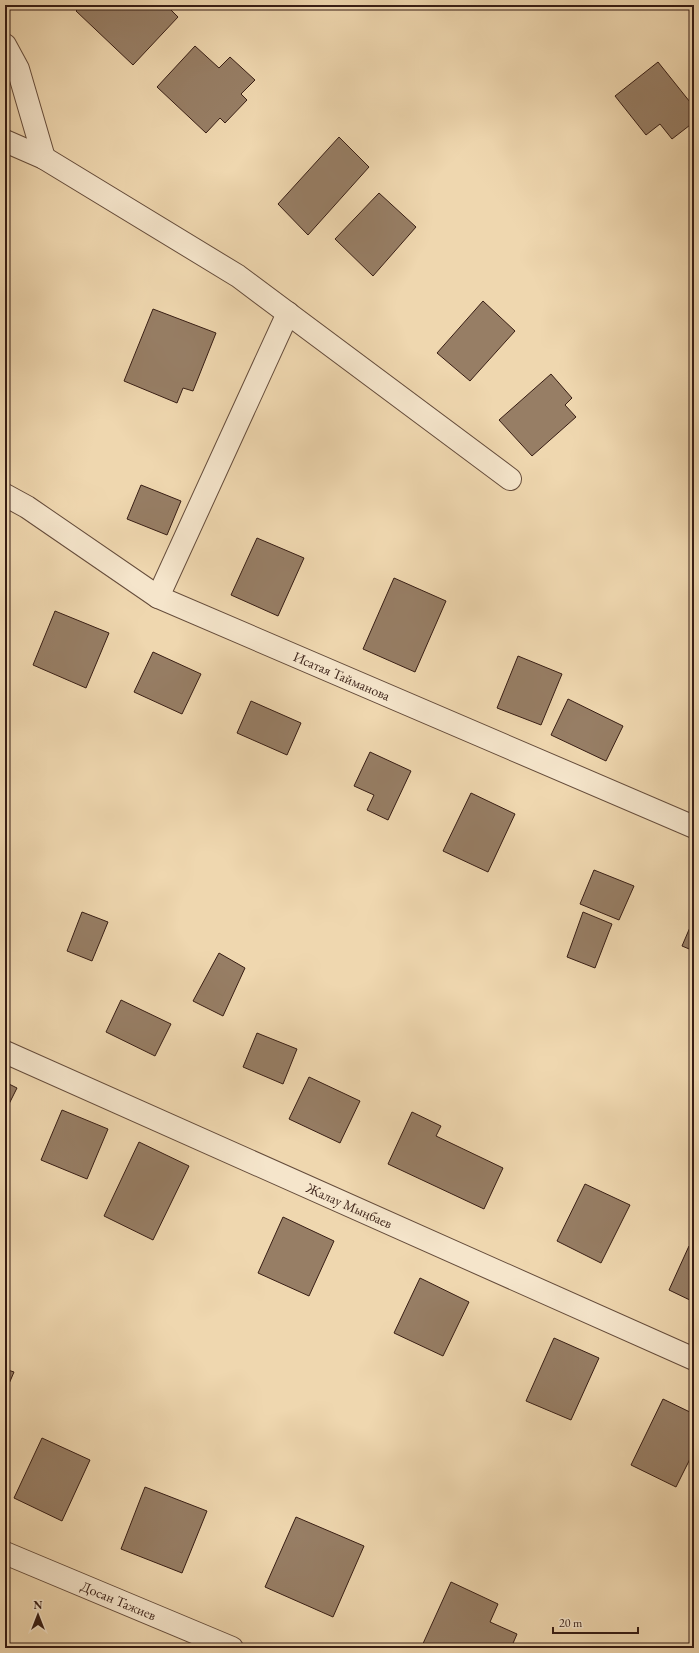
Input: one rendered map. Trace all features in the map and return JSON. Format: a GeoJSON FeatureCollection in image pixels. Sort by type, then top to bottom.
{"type":"FeatureCollection","features":[{"type":"Feature","properties":{"kind":"street"},"geometry":{"type":"LineString","coordinates":[[5,46],[18,69],[44,158]]}},
{"type":"Feature","properties":{"kind":"street"},"geometry":{"type":"LineString","coordinates":[[5,141],[44,158],[238,276],[510,479]]}},
{"type":"Feature","properties":{"kind":"street"},"geometry":{"type":"LineString","coordinates":[[158,597],[288,313]]}},
{"type":"Feature","properties":{"kind":"street","name":"Исатая Тайманова"},"geometry":{"type":"LineString","coordinates":[[5,496],[27,507],[158,597],[694,827]]}},
{"type":"Feature","properties":{"kind":"street","name":"Жалау Мыңбаев"},"geometry":{"type":"LineString","coordinates":[[5,1052],[694,1359]]}},
{"type":"Feature","properties":{"kind":"street","name":"Досан Тажиев"},"geometry":{"type":"LineString","coordinates":[[5,1553],[222,1645]]}},
{"type":"Feature","properties":{"kind":"building"},"geometry":{"type":"Polygon","coordinates":[[[82,5],[166,5],[178,17],[133,65],[76,11],[82,5]]]}},
{"type":"Feature","properties":{"kind":"building"},"geometry":{"type":"Polygon","coordinates":[[[195,46],[219,68],[230,57],[255,80],[241,94],[247,100],[225,123],[220,118],[206,133],[157,87],[195,46]]]}},
{"type":"Feature","properties":{"kind":"building"},"geometry":{"type":"Polygon","coordinates":[[[658,62],[694,107],[694,122],[672,139],[660,124],[646,135],[615,96],[658,62]]]}},
{"type":"Feature","properties":{"kind":"building"},"geometry":{"type":"Polygon","coordinates":[[[339,137],[369,167],[308,235],[278,204],[339,137]]]}},
{"type":"Feature","properties":{"kind":"building"},"geometry":{"type":"Polygon","coordinates":[[[379,193],[416,227],[373,276],[335,239],[379,193]]]}},
{"type":"Feature","properties":{"kind":"building"},"geometry":{"type":"Polygon","coordinates":[[[483,301],[515,331],[470,381],[437,353],[483,301]]]}},
{"type":"Feature","properties":{"kind":"building"},"geometry":{"type":"Polygon","coordinates":[[[153,309],[216,333],[193,391],[183,388],[177,403],[124,381],[153,309]]]}},
{"type":"Feature","properties":{"kind":"building"},"geometry":{"type":"Polygon","coordinates":[[[551,374],[572,398],[565,405],[576,417],[532,456],[499,420],[551,374]]]}},
{"type":"Feature","properties":{"kind":"building"},"geometry":{"type":"Polygon","coordinates":[[[141,485],[181,501],[167,535],[127,519],[141,485]]]}},
{"type":"Feature","properties":{"kind":"building"},"geometry":{"type":"Polygon","coordinates":[[[257,538],[304,558],[278,616],[231,595],[257,538]]]}},
{"type":"Feature","properties":{"kind":"building"},"geometry":{"type":"Polygon","coordinates":[[[394,578],[446,601],[415,672],[363,649],[394,578]]]}},
{"type":"Feature","properties":{"kind":"building"},"geometry":{"type":"Polygon","coordinates":[[[55,611],[109,633],[86,688],[33,665],[55,611]]]}},
{"type":"Feature","properties":{"kind":"building"},"geometry":{"type":"Polygon","coordinates":[[[153,652],[201,674],[182,714],[134,692],[153,652]]]}},
{"type":"Feature","properties":{"kind":"building"},"geometry":{"type":"Polygon","coordinates":[[[518,656],[562,674],[541,725],[497,708],[518,656]]]}},
{"type":"Feature","properties":{"kind":"building"},"geometry":{"type":"Polygon","coordinates":[[[568,699],[623,726],[606,761],[551,735],[568,699]]]}},
{"type":"Feature","properties":{"kind":"building"},"geometry":{"type":"Polygon","coordinates":[[[251,701],[301,723],[287,755],[237,733],[251,701]]]}},
{"type":"Feature","properties":{"kind":"building"},"geometry":{"type":"Polygon","coordinates":[[[370,752],[411,771],[388,820],[367,810],[374,795],[354,786],[370,752]]]}},
{"type":"Feature","properties":{"kind":"building"},"geometry":{"type":"Polygon","coordinates":[[[694,788],[694,797],[690,796],[694,788]]]}},
{"type":"Feature","properties":{"kind":"building"},"geometry":{"type":"Polygon","coordinates":[[[471,793],[515,814],[488,872],[443,851],[471,793]]]}},
{"type":"Feature","properties":{"kind":"building"},"geometry":{"type":"Polygon","coordinates":[[[594,870],[634,886],[619,920],[580,904],[594,870]]]}},
{"type":"Feature","properties":{"kind":"building"},"geometry":{"type":"Polygon","coordinates":[[[82,912],[108,922],[92,961],[67,951],[82,912]]]}},
{"type":"Feature","properties":{"kind":"building"},"geometry":{"type":"Polygon","coordinates":[[[583,912],[612,924],[595,968],[567,957],[583,912]]]}},
{"type":"Feature","properties":{"kind":"building"},"geometry":{"type":"Polygon","coordinates":[[[694,918],[694,951],[682,946],[694,918]]]}},
{"type":"Feature","properties":{"kind":"building"},"geometry":{"type":"Polygon","coordinates":[[[219,953],[245,968],[223,1016],[193,1001],[219,953]]]}},
{"type":"Feature","properties":{"kind":"building"},"geometry":{"type":"Polygon","coordinates":[[[121,1000],[171,1024],[155,1056],[106,1032],[121,1000]]]}},
{"type":"Feature","properties":{"kind":"building"},"geometry":{"type":"Polygon","coordinates":[[[257,1033],[297,1049],[283,1084],[243,1067],[257,1033]]]}},
{"type":"Feature","properties":{"kind":"building"},"geometry":{"type":"Polygon","coordinates":[[[309,1077],[360,1101],[340,1143],[289,1119],[309,1077]]]}},
{"type":"Feature","properties":{"kind":"building"},"geometry":{"type":"Polygon","coordinates":[[[5,1082],[17,1088],[5,1112],[5,1082]]]}},
{"type":"Feature","properties":{"kind":"building"},"geometry":{"type":"Polygon","coordinates":[[[62,1110],[108,1129],[87,1179],[41,1160],[62,1110]]]}},
{"type":"Feature","properties":{"kind":"building"},"geometry":{"type":"Polygon","coordinates":[[[412,1112],[441,1126],[436,1136],[503,1168],[484,1209],[388,1164],[412,1112]]]}},
{"type":"Feature","properties":{"kind":"building"},"geometry":{"type":"Polygon","coordinates":[[[139,1142],[189,1166],[153,1240],[104,1216],[139,1142]]]}},
{"type":"Feature","properties":{"kind":"building"},"geometry":{"type":"Polygon","coordinates":[[[585,1184],[630,1205],[601,1263],[557,1241],[585,1184]]]}},
{"type":"Feature","properties":{"kind":"building"},"geometry":{"type":"Polygon","coordinates":[[[283,1217],[334,1241],[309,1296],[258,1273],[283,1217]]]}},
{"type":"Feature","properties":{"kind":"building"},"geometry":{"type":"Polygon","coordinates":[[[689,1246],[694,1248],[694,1302],[669,1290],[689,1246]]]}},
{"type":"Feature","properties":{"kind":"building"},"geometry":{"type":"Polygon","coordinates":[[[420,1278],[469,1302],[443,1356],[394,1333],[420,1278]]]}},
{"type":"Feature","properties":{"kind":"building"},"geometry":{"type":"Polygon","coordinates":[[[554,1338],[599,1358],[571,1420],[526,1401],[554,1338]]]}},
{"type":"Feature","properties":{"kind":"building"},"geometry":{"type":"Polygon","coordinates":[[[5,1369],[14,1372],[5,1393],[5,1369]]]}},
{"type":"Feature","properties":{"kind":"building"},"geometry":{"type":"Polygon","coordinates":[[[663,1399],[694,1414],[694,1451],[676,1487],[631,1465],[663,1399]]]}},
{"type":"Feature","properties":{"kind":"building"},"geometry":{"type":"Polygon","coordinates":[[[42,1438],[90,1460],[62,1521],[14,1498],[42,1438]]]}},
{"type":"Feature","properties":{"kind":"building"},"geometry":{"type":"Polygon","coordinates":[[[145,1487],[207,1511],[182,1573],[121,1549],[145,1487]]]}},
{"type":"Feature","properties":{"kind":"building"},"geometry":{"type":"Polygon","coordinates":[[[296,1517],[364,1546],[333,1617],[265,1587],[296,1517]]]}},
{"type":"Feature","properties":{"kind":"building"},"geometry":{"type":"Polygon","coordinates":[[[451,1582],[498,1604],[490,1622],[517,1634],[511,1648],[421,1648],[451,1582]]]}}]}
